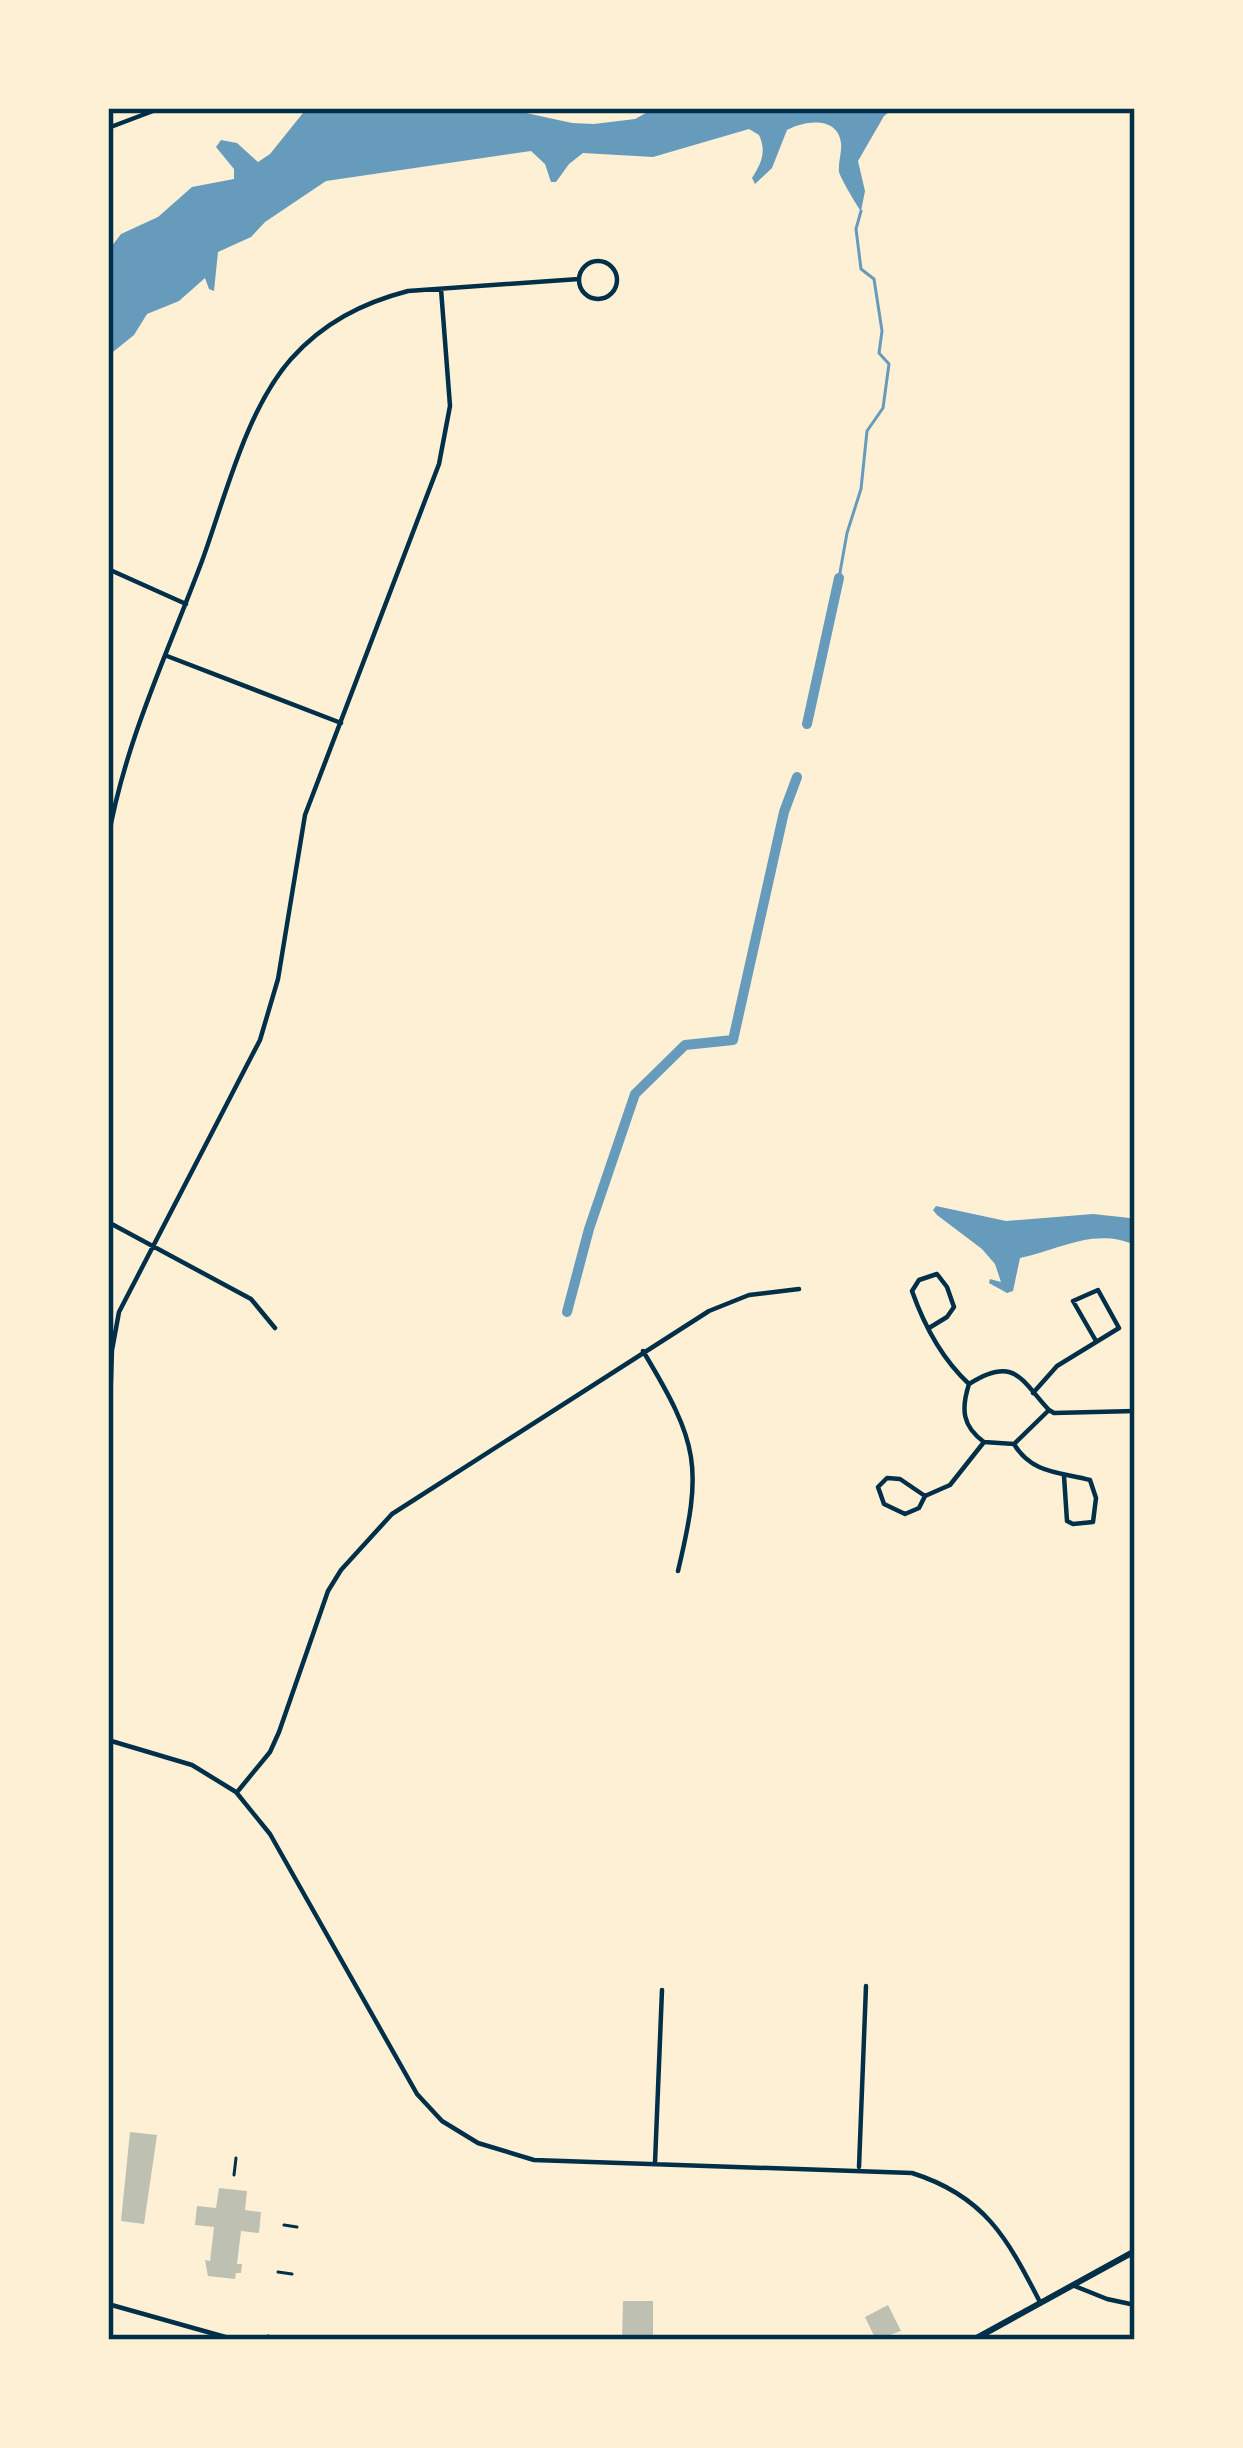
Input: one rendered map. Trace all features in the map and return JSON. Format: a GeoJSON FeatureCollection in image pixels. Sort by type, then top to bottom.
{"type":"FeatureCollection","features":[{"type":"Feature","properties":{"kind":"main road"},"geometry":{"type":"LineString","coordinates":[[973,2340],[1135,2251]]}},
{"type":"Feature","properties":{"kind":"street"},"geometry":{"type":"LineString","coordinates":[[108,128],[161,108]]}},
{"type":"Feature","properties":{"kind":"street"},"geometry":{"type":"LineString","coordinates":[[595,261],[612,267],[617,279],[610,296],[598,300],[586,296],[579,279],[595,261]]}},
{"type":"Feature","properties":{"kind":"street"},"geometry":{"type":"LineString","coordinates":[[108,840],[127,759],[259,410],[290,360],[322,329],[356,308],[408,292],[579,279]]}},
{"type":"Feature","properties":{"kind":"street"},"geometry":{"type":"LineString","coordinates":[[108,1466],[116,1325],[260,1040],[278,979],[305,815],[446,440],[450,390],[441,289]]}},
{"type":"Feature","properties":{"kind":"street"},"geometry":{"type":"LineString","coordinates":[[108,569],[186,604]]}},
{"type":"Feature","properties":{"kind":"street"},"geometry":{"type":"LineString","coordinates":[[167,656],[341,723]]}},
{"type":"Feature","properties":{"kind":"street"},"geometry":{"type":"LineString","coordinates":[[108,1222],[251,1299],[274,1328]]}},
{"type":"Feature","properties":{"kind":"street"},"geometry":{"type":"LineString","coordinates":[[929,1328],[954,1307],[937,1274],[919,1280],[912,1292],[929,1328],[945,1356],[969,1384]]}},
{"type":"Feature","properties":{"kind":"street"},"geometry":{"type":"LineString","coordinates":[[236,1792],[270,1752],[328,1591],[375,1532],[403,1507],[643,1351],[730,1301],[799,1288]]}},
{"type":"Feature","properties":{"kind":"street"},"geometry":{"type":"LineString","coordinates":[[1033,1393],[1057,1366],[1119,1328],[1098,1290],[1073,1301],[1096,1341]]}},
{"type":"Feature","properties":{"kind":"street"},"geometry":{"type":"LineString","coordinates":[[643,1351],[678,1408],[693,1455],[694,1498],[678,1571]]}},
{"type":"Feature","properties":{"kind":"street"},"geometry":{"type":"LineString","coordinates":[[1049,1410],[1014,1444],[984,1442],[966,1423],[964,1409],[969,1384],[987,1373],[1015,1372],[1054,1413],[1135,1411]]}},
{"type":"Feature","properties":{"kind":"street"},"geometry":{"type":"LineString","coordinates":[[925,1496],[900,1479],[887,1478],[878,1487],[884,1504],[904,1514],[919,1508],[925,1496],[950,1485],[984,1442]]}},
{"type":"Feature","properties":{"kind":"street"},"geometry":{"type":"LineString","coordinates":[[1014,1444],[1026,1460],[1064,1476],[1084,1477],[1095,1487],[1093,1522],[1067,1520],[1064,1476]]}},
{"type":"Feature","properties":{"kind":"street"},"geometry":{"type":"LineString","coordinates":[[108,1740],[192,1766],[236,1792],[279,1849],[398,2065],[442,2121],[497,2152],[534,2160],[912,2174],[965,2196],[998,2229],[1040,2302]]}},
{"type":"Feature","properties":{"kind":"street"},"geometry":{"type":"LineString","coordinates":[[859,2169],[866,1986]]}},
{"type":"Feature","properties":{"kind":"street"},"geometry":{"type":"LineString","coordinates":[[655,2163],[662,1990]]}},
{"type":"Feature","properties":{"kind":"street"},"geometry":{"type":"LineString","coordinates":[[234,2175],[236,2158]]}},
{"type":"Feature","properties":{"kind":"street"},"geometry":{"type":"LineString","coordinates":[[284,2225],[297,2227]]}},
{"type":"Feature","properties":{"kind":"street"},"geometry":{"type":"LineString","coordinates":[[278,2272],[292,2274]]}},
{"type":"Feature","properties":{"kind":"street"},"geometry":{"type":"LineString","coordinates":[[1072,2285],[1135,2305]]}},
{"type":"Feature","properties":{"kind":"street"},"geometry":{"type":"LineString","coordinates":[[108,2304],[236,2340]]}},
{"type":"Feature","properties":{"kind":"street"},"geometry":{"type":"LineString","coordinates":[[268,2336],[282,2340]]}},
{"type":"Feature","properties":{"kind":"water"},"geometry":{"type":"Polygon","coordinates":[[[307,108],[503,108],[594,124],[635,119],[655,108],[894,108],[884,116],[858,161],[865,191],[861,211],[839,172],[839,134],[820,123],[787,130],[772,168],[755,184],[752,178],[763,147],[759,135],[749,129],[653,157],[583,153],[556,182],[551,182],[545,164],[531,151],[326,181],[265,222],[251,237],[218,252],[214,291],[205,278],[179,301],[147,314],[134,335],[108,356],[108,251],[121,234],[158,217],[192,187],[234,179],[234,169],[216,147],[221,140],[237,143],[258,162],[307,108]]]}},
{"type":"Feature","properties":{"kind":"water"},"geometry":{"type":"Polygon","coordinates":[[[936,1206],[1006,1221],[1093,1214],[1130,1218],[1135,1220],[1135,1245],[1091,1239],[1020,1258],[1013,1291],[1007,1293],[989,1283],[990,1279],[1001,1282],[995,1264],[937,1215],[936,1206]]]}},
{"type":"Feature","properties":{"kind":"building"},"geometry":{"type":"Polygon","coordinates":[[[130,2132],[157,2135],[144,2224],[121,2221],[130,2132]]]}},
{"type":"Feature","properties":{"kind":"building"},"geometry":{"type":"Polygon","coordinates":[[[219,2188],[247,2191],[245,2210],[261,2212],[259,2233],[241,2231],[237,2264],[242,2264],[241,2273],[235,2279],[208,2276],[205,2260],[210,2261],[214,2227],[195,2225],[197,2206],[216,2208],[219,2188]]]}},
{"type":"Feature","properties":{"kind":"building"},"geometry":{"type":"Polygon","coordinates":[[[623,2301],[653,2301],[653,2340],[622,2340],[623,2301]]]}},
{"type":"Feature","properties":{"kind":"building"},"geometry":{"type":"Polygon","coordinates":[[[888,2305],[901,2331],[876,2340],[865,2317],[888,2305]]]}},
{"type":"Feature","properties":{"kind":"waterway"},"geometry":{"type":"LineString","coordinates":[[839,578],[861,489],[867,431],[883,408],[889,364],[879,353],[882,331],[874,279],[861,269],[856,229],[861,211]]}},
{"type":"Feature","properties":{"kind":"waterway"},"geometry":{"type":"LineString","coordinates":[[807,724],[839,578]]}},
{"type":"Feature","properties":{"kind":"waterway"},"geometry":{"type":"LineString","coordinates":[[567,1312],[589,1229],[635,1094],[685,1045],[733,1040],[784,812],[797,777]]}}]}
